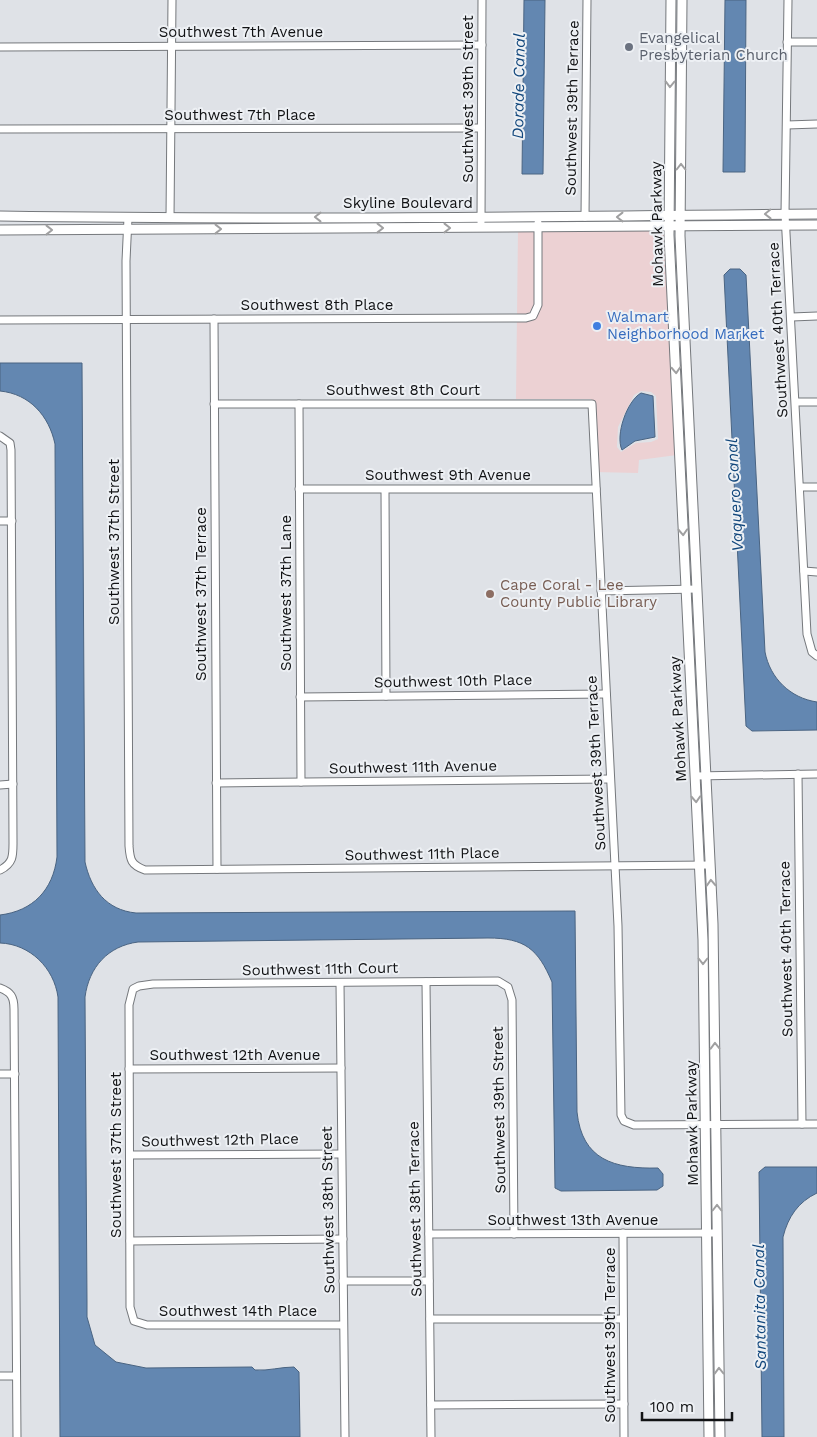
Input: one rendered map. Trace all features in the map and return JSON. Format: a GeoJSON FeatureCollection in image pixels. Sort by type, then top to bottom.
{"type":"FeatureCollection","features":[{"type":"Feature","properties":{"kind":"street"},"geometry":{"type":"LineString","coordinates":[[170,218],[172,0]]}},
{"type":"Feature","properties":{"kind":"street","name":"Southwest 39th Street"},"geometry":{"type":"LineString","coordinates":[[481,228],[482,0]]}},
{"type":"Feature","properties":{"kind":"street","name":"Southwest 39th Terrace"},"geometry":{"type":"LineString","coordinates":[[585,217],[587,0]]}},
{"type":"Feature","properties":{"kind":"street","name":"Mohawk Parkway"},"geometry":{"type":"LineString","coordinates":[[671,0],[669,227],[703,940],[709,1437]]}},
{"type":"Feature","properties":{"kind":"street","name":"Mohawk Parkway"},"geometry":{"type":"LineString","coordinates":[[682,0],[680,227],[714,960],[720,1437]]}},
{"type":"Feature","properties":{"kind":"street","name":"Southwest 40th Terrace"},"geometry":{"type":"LineString","coordinates":[[788,0],[786,226],[807,634],[812,652],[817,656]]}},
{"type":"Feature","properties":{"kind":"street"},"geometry":{"type":"LineString","coordinates":[[788,42],[817,42]]}},
{"type":"Feature","properties":{"kind":"street","name":"Southwest 7th Avenue"},"geometry":{"type":"LineString","coordinates":[[0,47],[482,45]]}},
{"type":"Feature","properties":{"kind":"street"},"geometry":{"type":"LineString","coordinates":[[787,125],[817,124]]}},
{"type":"Feature","properties":{"kind":"street","name":"Southwest 7th Place"},"geometry":{"type":"LineString","coordinates":[[0,129],[481,128]]}},
{"type":"Feature","properties":{"kind":"street","name":"Skyline Boulevard"},"geometry":{"type":"LineString","coordinates":[[0,216],[128,218],[585,217],[817,214]]}},
{"type":"Feature","properties":{"kind":"street","name":"Southwest 8th Place"},"geometry":{"type":"LineString","coordinates":[[0,320],[526,318],[532,316],[538,305],[538,217]]}},
{"type":"Feature","properties":{"kind":"street","name":"Southwest 37th Street"},"geometry":{"type":"LineString","coordinates":[[128,218],[129,846],[130,860],[134,866]]}},
{"type":"Feature","properties":{"kind":"street","name":"Skyline Boulevard"},"geometry":{"type":"LineString","coordinates":[[0,230],[817,225]]}},
{"type":"Feature","properties":{"kind":"street"},"geometry":{"type":"LineString","coordinates":[[792,317],[817,316]]}},
{"type":"Feature","properties":{"kind":"street","name":"Southwest 37th Terrace"},"geometry":{"type":"LineString","coordinates":[[214,319],[217,869]]}},
{"type":"Feature","properties":{"kind":"street"},"geometry":{"type":"LineString","coordinates":[[796,402],[817,402]]}},
{"type":"Feature","properties":{"kind":"street","name":"Southwest 8th Court"},"geometry":{"type":"LineString","coordinates":[[214,404],[592,404]]}},
{"type":"Feature","properties":{"kind":"street","name":"Southwest 37th Lane"},"geometry":{"type":"LineString","coordinates":[[299,404],[301,782]]}},
{"type":"Feature","properties":{"kind":"street","name":"Southwest 39th Terrace"},"geometry":{"type":"LineString","coordinates":[[592,404],[615,865],[621,1115],[624,1121],[634,1125],[705,1125]]}},
{"type":"Feature","properties":{"kind":"street"},"geometry":{"type":"LineString","coordinates":[[0,870],[9,865],[13,858],[11,450],[2,437]]}},
{"type":"Feature","properties":{"kind":"street"},"geometry":{"type":"LineString","coordinates":[[800,487],[817,487]]}},
{"type":"Feature","properties":{"kind":"street","name":"Southwest 9th Avenue"},"geometry":{"type":"LineString","coordinates":[[299,489],[596,489]]}},
{"type":"Feature","properties":{"kind":"street"},"geometry":{"type":"LineString","coordinates":[[385,490],[386,696]]}},
{"type":"Feature","properties":{"kind":"street"},"geometry":{"type":"LineString","coordinates":[[0,521],[12,521]]}},
{"type":"Feature","properties":{"kind":"street"},"geometry":{"type":"LineString","coordinates":[[804,572],[817,572]]}},
{"type":"Feature","properties":{"kind":"street"},"geometry":{"type":"LineString","coordinates":[[601,591],[697,590]]}},
{"type":"Feature","properties":{"kind":"street","name":"Southwest 10th Place"},"geometry":{"type":"LineString","coordinates":[[300,697],[606,694]]}},
{"type":"Feature","properties":{"kind":"street","name":"Southwest 40th Terrace"},"geometry":{"type":"LineString","coordinates":[[798,774],[802,1124]]}},
{"type":"Feature","properties":{"kind":"street"},"geometry":{"type":"LineString","coordinates":[[695,776],[817,774]]}},
{"type":"Feature","properties":{"kind":"street","name":"Southwest 11th Avenue"},"geometry":{"type":"LineString","coordinates":[[216,783],[610,779]]}},
{"type":"Feature","properties":{"kind":"street"},"geometry":{"type":"LineString","coordinates":[[0,784],[13,784]]}},
{"type":"Feature","properties":{"kind":"street","name":"Southwest 11th Place"},"geometry":{"type":"LineString","coordinates":[[134,866],[145,870],[710,865]]}},
{"type":"Feature","properties":{"kind":"street","name":"Southwest 11th Court"},"geometry":{"type":"LineString","coordinates":[[133,989],[153,984],[498,981],[508,987]]}},
{"type":"Feature","properties":{"kind":"street","name":"Southwest 38th Terrace"},"geometry":{"type":"LineString","coordinates":[[426,982],[431,1437]]}},
{"type":"Feature","properties":{"kind":"street","name":"Southwest 38th Street"},"geometry":{"type":"LineString","coordinates":[[340,983],[345,1437]]}},
{"type":"Feature","properties":{"kind":"street","name":"Southwest 39th Street"},"geometry":{"type":"LineString","coordinates":[[508,987],[512,1000],[514,1234]]}},
{"type":"Feature","properties":{"kind":"street"},"geometry":{"type":"LineString","coordinates":[[0,988],[10,993],[14,999],[16,1437]]}},
{"type":"Feature","properties":{"kind":"street","name":"Southwest 37th Street"},"geometry":{"type":"LineString","coordinates":[[133,989],[129,997],[129,1069],[130,1307],[134,1321]]}},
{"type":"Feature","properties":{"kind":"street","name":"Southwest 12th Avenue"},"geometry":{"type":"LineString","coordinates":[[129,1069],[340,1068]]}},
{"type":"Feature","properties":{"kind":"street"},"geometry":{"type":"LineString","coordinates":[[0,1074],[15,1074]]}},
{"type":"Feature","properties":{"kind":"street"},"geometry":{"type":"LineString","coordinates":[[705,1125],[817,1124]]}},
{"type":"Feature","properties":{"kind":"street","name":"Southwest 12th Place"},"geometry":{"type":"LineString","coordinates":[[130,1155],[341,1154]]}},
{"type":"Feature","properties":{"kind":"street","name":"Southwest 13th Avenue"},"geometry":{"type":"LineString","coordinates":[[429,1234],[718,1232]]}},
{"type":"Feature","properties":{"kind":"street","name":"Southwest 39th Terrace"},"geometry":{"type":"LineString","coordinates":[[623,1233],[624,1437]]}},
{"type":"Feature","properties":{"kind":"street"},"geometry":{"type":"LineString","coordinates":[[130,1240],[342,1239]]}},
{"type":"Feature","properties":{"kind":"street"},"geometry":{"type":"LineString","coordinates":[[343,1281],[429,1281]]}},
{"type":"Feature","properties":{"kind":"street"},"geometry":{"type":"LineString","coordinates":[[430,1318],[623,1318]]}},
{"type":"Feature","properties":{"kind":"street","name":"Southwest 14th Place"},"geometry":{"type":"LineString","coordinates":[[134,1321],[147,1326],[343,1325]]}},
{"type":"Feature","properties":{"kind":"street"},"geometry":{"type":"LineString","coordinates":[[0,1376],[16,1376]]}},
{"type":"Feature","properties":{"kind":"street"},"geometry":{"type":"LineString","coordinates":[[431,1405],[624,1404]]}},
{"type":"Feature","properties":{"kind":"shaded area"},"geometry":{"type":"Polygon","coordinates":[[[665,230],[677,455],[639,460],[638,473],[595,472],[591,399],[516,399],[518,231],[665,230]],[[641,391],[634,395],[618,427],[617,447],[621,452],[636,443],[651,442],[658,439],[656,396],[651,392],[641,391]]]}},
{"type":"Feature","properties":{"kind":"water"},"geometry":{"type":"Polygon","coordinates":[[[524,0],[545,0],[543,174],[522,174],[524,0]]]}},
{"type":"Feature","properties":{"kind":"water"},"geometry":{"type":"Polygon","coordinates":[[[725,0],[746,0],[745,172],[723,172],[725,0]]]}},
{"type":"Feature","properties":{"kind":"water"},"geometry":{"type":"Polygon","coordinates":[[[730,269],[740,269],[746,275],[765,652],[771,670],[783,685],[798,696],[817,702],[817,730],[752,731],[746,726],[724,275],[730,269]]]}},
{"type":"Feature","properties":{"kind":"water"},"geometry":{"type":"Polygon","coordinates":[[[0,363],[82,363],[85,862],[91,881],[101,896],[116,908],[136,913],[575,911],[577,1112],[580,1128],[593,1151],[603,1158],[627,1166],[658,1168],[663,1174],[663,1186],[657,1190],[561,1191],[555,1188],[552,982],[541,961],[529,948],[521,943],[512,940],[488,938],[138,942],[127,944],[109,953],[96,967],[91,976],[85,997],[87,1317],[95,1345],[116,1362],[146,1368],[252,1367],[255,1370],[260,1370],[294,1367],[299,1372],[300,1437],[60,1437],[58,997],[56,986],[51,976],[39,959],[21,948],[11,944],[0,943],[0,915],[22,909],[39,897],[51,879],[57,857],[55,444],[48,424],[36,408],[20,397],[0,391],[0,363]]]}},
{"type":"Feature","properties":{"kind":"water"},"geometry":{"type":"Polygon","coordinates":[[[641,393],[653,396],[655,437],[635,441],[622,450],[620,444],[621,427],[631,403],[641,393]]]}},
{"type":"Feature","properties":{"kind":"water"},"geometry":{"type":"Polygon","coordinates":[[[765,1167],[817,1167],[817,1193],[804,1201],[795,1211],[783,1237],[784,1437],[762,1437],[759,1172],[765,1167]]]}},
{"type":"Feature","properties":{"kind":"place","name":"Evangelical Presbyterian Church"},"geometry":{"type":"Point","coordinates":[629,47]}},
{"type":"Feature","properties":{"kind":"place","name":"Walmart Neighborhood Market"},"geometry":{"type":"Point","coordinates":[597,326]}},
{"type":"Feature","properties":{"kind":"place","name":"Cape Coral - Lee County Public Library"},"geometry":{"type":"Point","coordinates":[490,594]}},
{"type":"Feature","properties":{"kind":"water label","name":"Dorade Canal"},"geometry":{"type":"Point","coordinates":[518,86]}},
{"type":"Feature","properties":{"kind":"water label","name":"Vaquero Canal"},"geometry":{"type":"Point","coordinates":[734,495]}},
{"type":"Feature","properties":{"kind":"water label","name":"Santanita Canal"},"geometry":{"type":"Point","coordinates":[759,1307]}}]}
